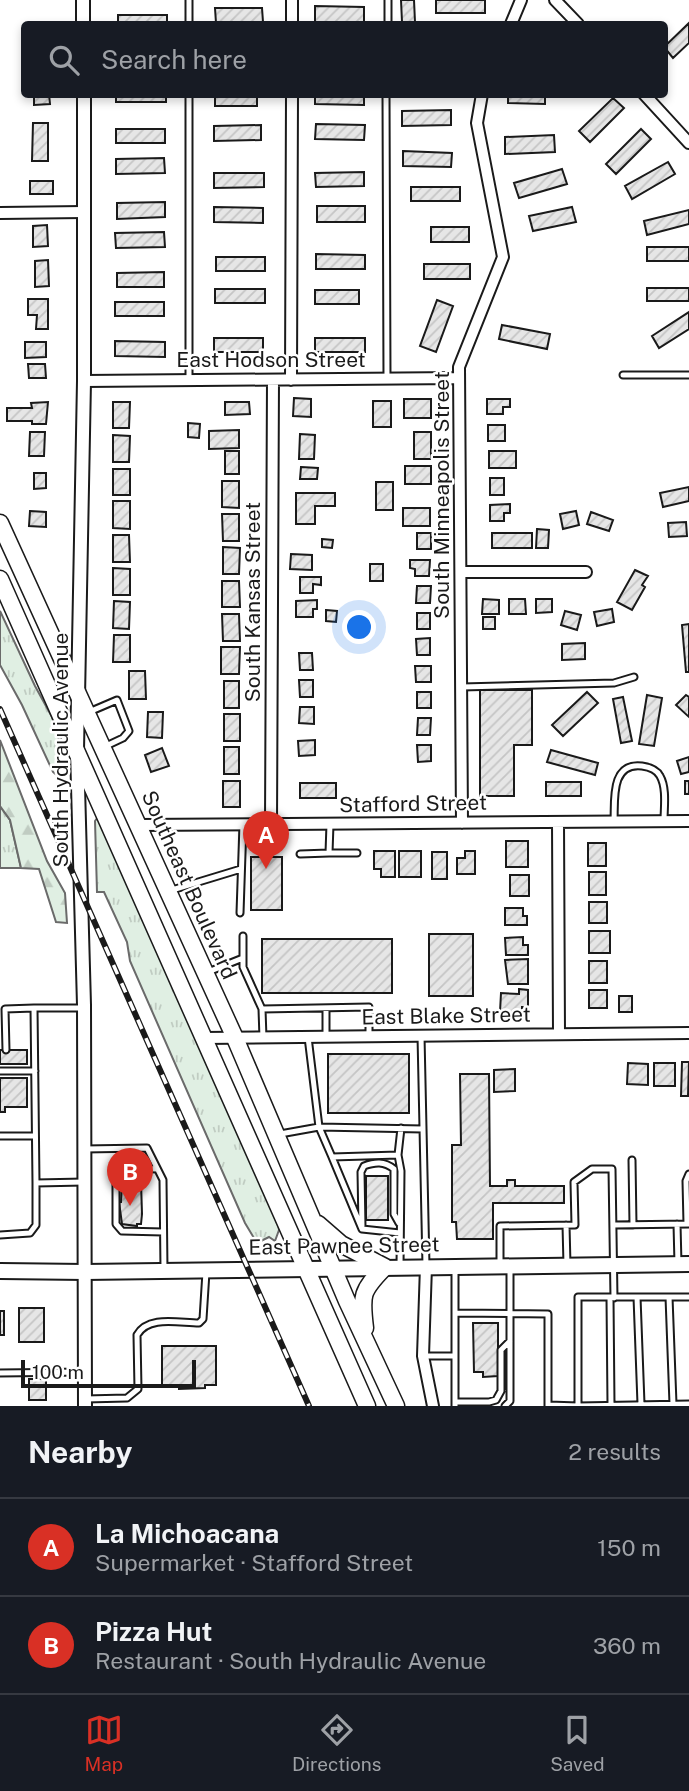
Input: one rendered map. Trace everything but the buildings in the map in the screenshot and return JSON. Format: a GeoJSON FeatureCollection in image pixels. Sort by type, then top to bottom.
{"type":"FeatureCollection","features":[{"type":"Feature","properties":{"kind":"main road","name":"Southeast Boulevard"},"geometry":{"type":"LineString","coordinates":[[0,523],[235,1038],[332,1267],[396,1406]]}},
{"type":"Feature","properties":{"kind":"main road"},"geometry":{"type":"LineString","coordinates":[[0,579],[367,1406]]}},
{"type":"Feature","properties":{"kind":"main road"},"geometry":{"type":"LineString","coordinates":[[312,1218],[341,1244],[392,1266],[364,1290],[362,1305],[367,1344]]}},
{"type":"Feature","properties":{"kind":"main road","name":"East Pawnee Street"},"geometry":{"type":"LineString","coordinates":[[0,1271],[683,1264]]}},
{"type":"Feature","properties":{"kind":"street"},"geometry":{"type":"LineString","coordinates":[[83,0],[83,21]]}},
{"type":"Feature","properties":{"kind":"street"},"geometry":{"type":"LineString","coordinates":[[292,0],[292,21]]}},
{"type":"Feature","properties":{"kind":"street"},"geometry":{"type":"LineString","coordinates":[[512,21],[522,0]]}},
{"type":"Feature","properties":{"kind":"street"},"geometry":{"type":"LineString","coordinates":[[555,0],[575,21]]}},
{"type":"Feature","properties":{"kind":"street","name":"South Hydraulic Avenue"},"geometry":{"type":"LineString","coordinates":[[84,98],[84,381],[77,750],[84,1009],[85,1403]]}},
{"type":"Feature","properties":{"kind":"street"},"geometry":{"type":"LineString","coordinates":[[291,380],[292,98]]}},
{"type":"Feature","properties":{"kind":"street","name":"South Minneapolis Street"},"geometry":{"type":"LineString","coordinates":[[462,823],[458,378],[462,356],[503,257],[477,123],[481,98]]}},
{"type":"Feature","properties":{"kind":"street"},"geometry":{"type":"LineString","coordinates":[[648,98],[689,143]]}},
{"type":"Feature","properties":{"kind":"street"},"geometry":{"type":"LineString","coordinates":[[0,213],[84,212]]}},
{"type":"Feature","properties":{"kind":"street","name":"East Hodson Street"},"geometry":{"type":"LineString","coordinates":[[84,381],[458,378]]}},
{"type":"Feature","properties":{"kind":"street","name":"South Kansas Street"},"geometry":{"type":"LineString","coordinates":[[271,824],[273,380]]}},
{"type":"Feature","properties":{"kind":"street"},"geometry":{"type":"LineString","coordinates":[[461,572],[586,572]]}},
{"type":"Feature","properties":{"kind":"street","name":"Stafford Street"},"geometry":{"type":"LineString","coordinates":[[138,825],[689,821]]}},
{"type":"Feature","properties":{"kind":"street"},"geometry":{"type":"LineString","coordinates":[[558,822],[559,1034]]}},
{"type":"Feature","properties":{"kind":"street","name":"East Blake Street"},"geometry":{"type":"LineString","coordinates":[[204,1038],[689,1033]]}},
{"type":"Feature","properties":{"kind":"street"},"geometry":{"type":"LineString","coordinates":[[426,1266],[423,1356],[433,1406]]}},
{"type":"Feature","properties":{"kind":"lane"},"geometry":{"type":"LineString","coordinates":[[189,0],[189,21]]}},
{"type":"Feature","properties":{"kind":"lane"},"geometry":{"type":"LineString","coordinates":[[388,0],[388,21]]}},
{"type":"Feature","properties":{"kind":"lane"},"geometry":{"type":"LineString","coordinates":[[189,98],[190,380]]}},
{"type":"Feature","properties":{"kind":"lane"},"geometry":{"type":"LineString","coordinates":[[386,98],[387,379]]}},
{"type":"Feature","properties":{"kind":"lane"},"geometry":{"type":"LineString","coordinates":[[623,375],[689,375]]}},
{"type":"Feature","properties":{"kind":"lane"},"geometry":{"type":"LineString","coordinates":[[462,687],[614,683],[634,677]]}},
{"type":"Feature","properties":{"kind":"lane"},"geometry":{"type":"LineString","coordinates":[[87,713],[117,700],[129,731],[123,738],[103,748]]}},
{"type":"Feature","properties":{"kind":"lane"},"geometry":{"type":"LineString","coordinates":[[614,821],[615,786],[619,775],[629,767],[637,765],[651,767],[660,776],[664,790],[664,821]]}},
{"type":"Feature","properties":{"kind":"lane"},"geometry":{"type":"LineString","coordinates":[[240,913],[243,824]]}},
{"type":"Feature","properties":{"kind":"lane"},"geometry":{"type":"LineString","coordinates":[[330,824],[330,853]]}},
{"type":"Feature","properties":{"kind":"lane"},"geometry":{"type":"LineString","coordinates":[[300,854],[357,853]]}},
{"type":"Feature","properties":{"kind":"lane"},"geometry":{"type":"LineString","coordinates":[[169,891],[241,869]]}},
{"type":"Feature","properties":{"kind":"lane"},"geometry":{"type":"LineString","coordinates":[[243,936],[243,967],[262,1009],[263,1038]]}},
{"type":"Feature","properties":{"kind":"lane"},"geometry":{"type":"LineString","coordinates":[[205,974],[243,958]]}},
{"type":"Feature","properties":{"kind":"lane"},"geometry":{"type":"LineString","coordinates":[[262,1009],[369,1007],[369,1037]]}},
{"type":"Feature","properties":{"kind":"lane"},"geometry":{"type":"LineString","coordinates":[[0,1234],[30,1233],[36,1225],[34,1008]]}},
{"type":"Feature","properties":{"kind":"lane"},"geometry":{"type":"LineString","coordinates":[[326,1008],[326,1037]]}},
{"type":"Feature","properties":{"kind":"lane"},"geometry":{"type":"LineString","coordinates":[[6,1050],[5,1009],[84,1009]]}},
{"type":"Feature","properties":{"kind":"lane"},"geometry":{"type":"LineString","coordinates":[[421,1036],[426,1266]]}},
{"type":"Feature","properties":{"kind":"lane"},"geometry":{"type":"LineString","coordinates":[[308,1037],[319,1127],[362,1229]]}},
{"type":"Feature","properties":{"kind":"lane"},"geometry":{"type":"LineString","coordinates":[[4,1069],[35,1071]]}},
{"type":"Feature","properties":{"kind":"lane"},"geometry":{"type":"LineString","coordinates":[[276,1135],[319,1127],[423,1129]]}},
{"type":"Feature","properties":{"kind":"lane"},"geometry":{"type":"LineString","coordinates":[[392,1266],[400,1229],[401,1171],[398,1155],[401,1128]]}},
{"type":"Feature","properties":{"kind":"lane"},"geometry":{"type":"LineString","coordinates":[[0,1136],[35,1136]]}},
{"type":"Feature","properties":{"kind":"lane"},"geometry":{"type":"LineString","coordinates":[[84,1149],[147,1147],[163,1180],[164,1270]]}},
{"type":"Feature","properties":{"kind":"lane"},"geometry":{"type":"LineString","coordinates":[[332,1157],[398,1155]]}},
{"type":"Feature","properties":{"kind":"lane"},"geometry":{"type":"LineString","coordinates":[[632,1160],[633,1225]]}},
{"type":"Feature","properties":{"kind":"lane"},"geometry":{"type":"LineString","coordinates":[[362,1229],[361,1172],[364,1166],[374,1163],[387,1164],[394,1169],[394,1214],[400,1229]]}},
{"type":"Feature","properties":{"kind":"lane"},"geometry":{"type":"LineString","coordinates":[[157,1169],[127,1168],[116,1176],[116,1224],[122,1231],[163,1232]]}},
{"type":"Feature","properties":{"kind":"lane"},"geometry":{"type":"LineString","coordinates":[[505,1406],[510,1401],[510,1313],[500,1226],[575,1225],[574,1182],[592,1169],[612,1169],[614,1264],[611,1405]]}},
{"type":"Feature","properties":{"kind":"lane"},"geometry":{"type":"LineString","coordinates":[[613,1225],[688,1224],[686,1181],[689,1174]]}},
{"type":"Feature","properties":{"kind":"lane"},"geometry":{"type":"LineString","coordinates":[[36,1183],[84,1182]]}},
{"type":"Feature","properties":{"kind":"lane"},"geometry":{"type":"LineString","coordinates":[[677,1224],[683,1264]]}},
{"type":"Feature","properties":{"kind":"lane"},"geometry":{"type":"LineString","coordinates":[[566,1225],[567,1265]]}},
{"type":"Feature","properties":{"kind":"lane"},"geometry":{"type":"LineString","coordinates":[[362,1229],[400,1229]]}},
{"type":"Feature","properties":{"kind":"lane"},"geometry":{"type":"LineString","coordinates":[[455,1265],[455,1404],[496,1400],[501,1391],[501,1350],[510,1341]]}},
{"type":"Feature","properties":{"kind":"lane"},"geometry":{"type":"LineString","coordinates":[[85,1403],[127,1398],[138,1389],[139,1330],[152,1322],[199,1323],[203,1319],[206,1269]]}},
{"type":"Feature","properties":{"kind":"lane"},"geometry":{"type":"LineString","coordinates":[[578,1406],[578,1297],[689,1297]]}},
{"type":"Feature","properties":{"kind":"lane"},"geometry":{"type":"LineString","coordinates":[[637,1297],[641,1404]]}},
{"type":"Feature","properties":{"kind":"lane"},"geometry":{"type":"LineString","coordinates":[[669,1297],[673,1404]]}},
{"type":"Feature","properties":{"kind":"lane"},"geometry":{"type":"LineString","coordinates":[[455,1313],[548,1314],[549,1406],[689,1404]]}},
{"type":"Feature","properties":{"kind":"lane"},"geometry":{"type":"LineString","coordinates":[[423,1356],[455,1356]]}},
{"type":"Feature","properties":{"kind":"lane"},"geometry":{"type":"LineString","coordinates":[[0,1373],[85,1372]]}},
{"type":"Feature","properties":{"kind":"green space"},"geometry":{"type":"Polygon","coordinates":[[[0,611],[52,717],[59,740],[59,777],[53,772],[0,665],[0,611]]]}},
{"type":"Feature","properties":{"kind":"green space"},"geometry":{"type":"Polygon","coordinates":[[[0,740],[47,861],[65,893],[67,923],[56,922],[39,869],[21,868],[10,820],[0,806],[0,740]]]}},
{"type":"Feature","properties":{"kind":"green space"},"geometry":{"type":"Polygon","coordinates":[[[0,806],[10,820],[21,868],[0,868],[0,806]]]}},
{"type":"Feature","properties":{"kind":"green space"},"geometry":{"type":"Polygon","coordinates":[[[98,817],[278,1222],[279,1230],[275,1241],[269,1237],[257,1243],[245,1223],[130,961],[127,942],[104,892],[97,892],[95,821],[98,817]]]}},
{"type":"Feature","properties":{"kind":"railway"},"geometry":{"type":"LineString","coordinates":[[0,709],[309,1406]]}},
{"type":"Feature","properties":{"kind":"place","name":"La Michoacana"},"geometry":{"type":"Point","coordinates":[266,869]}},
{"type":"Feature","properties":{"kind":"place","name":"Pizza Hut"},"geometry":{"type":"Point","coordinates":[130,1206]}}]}
